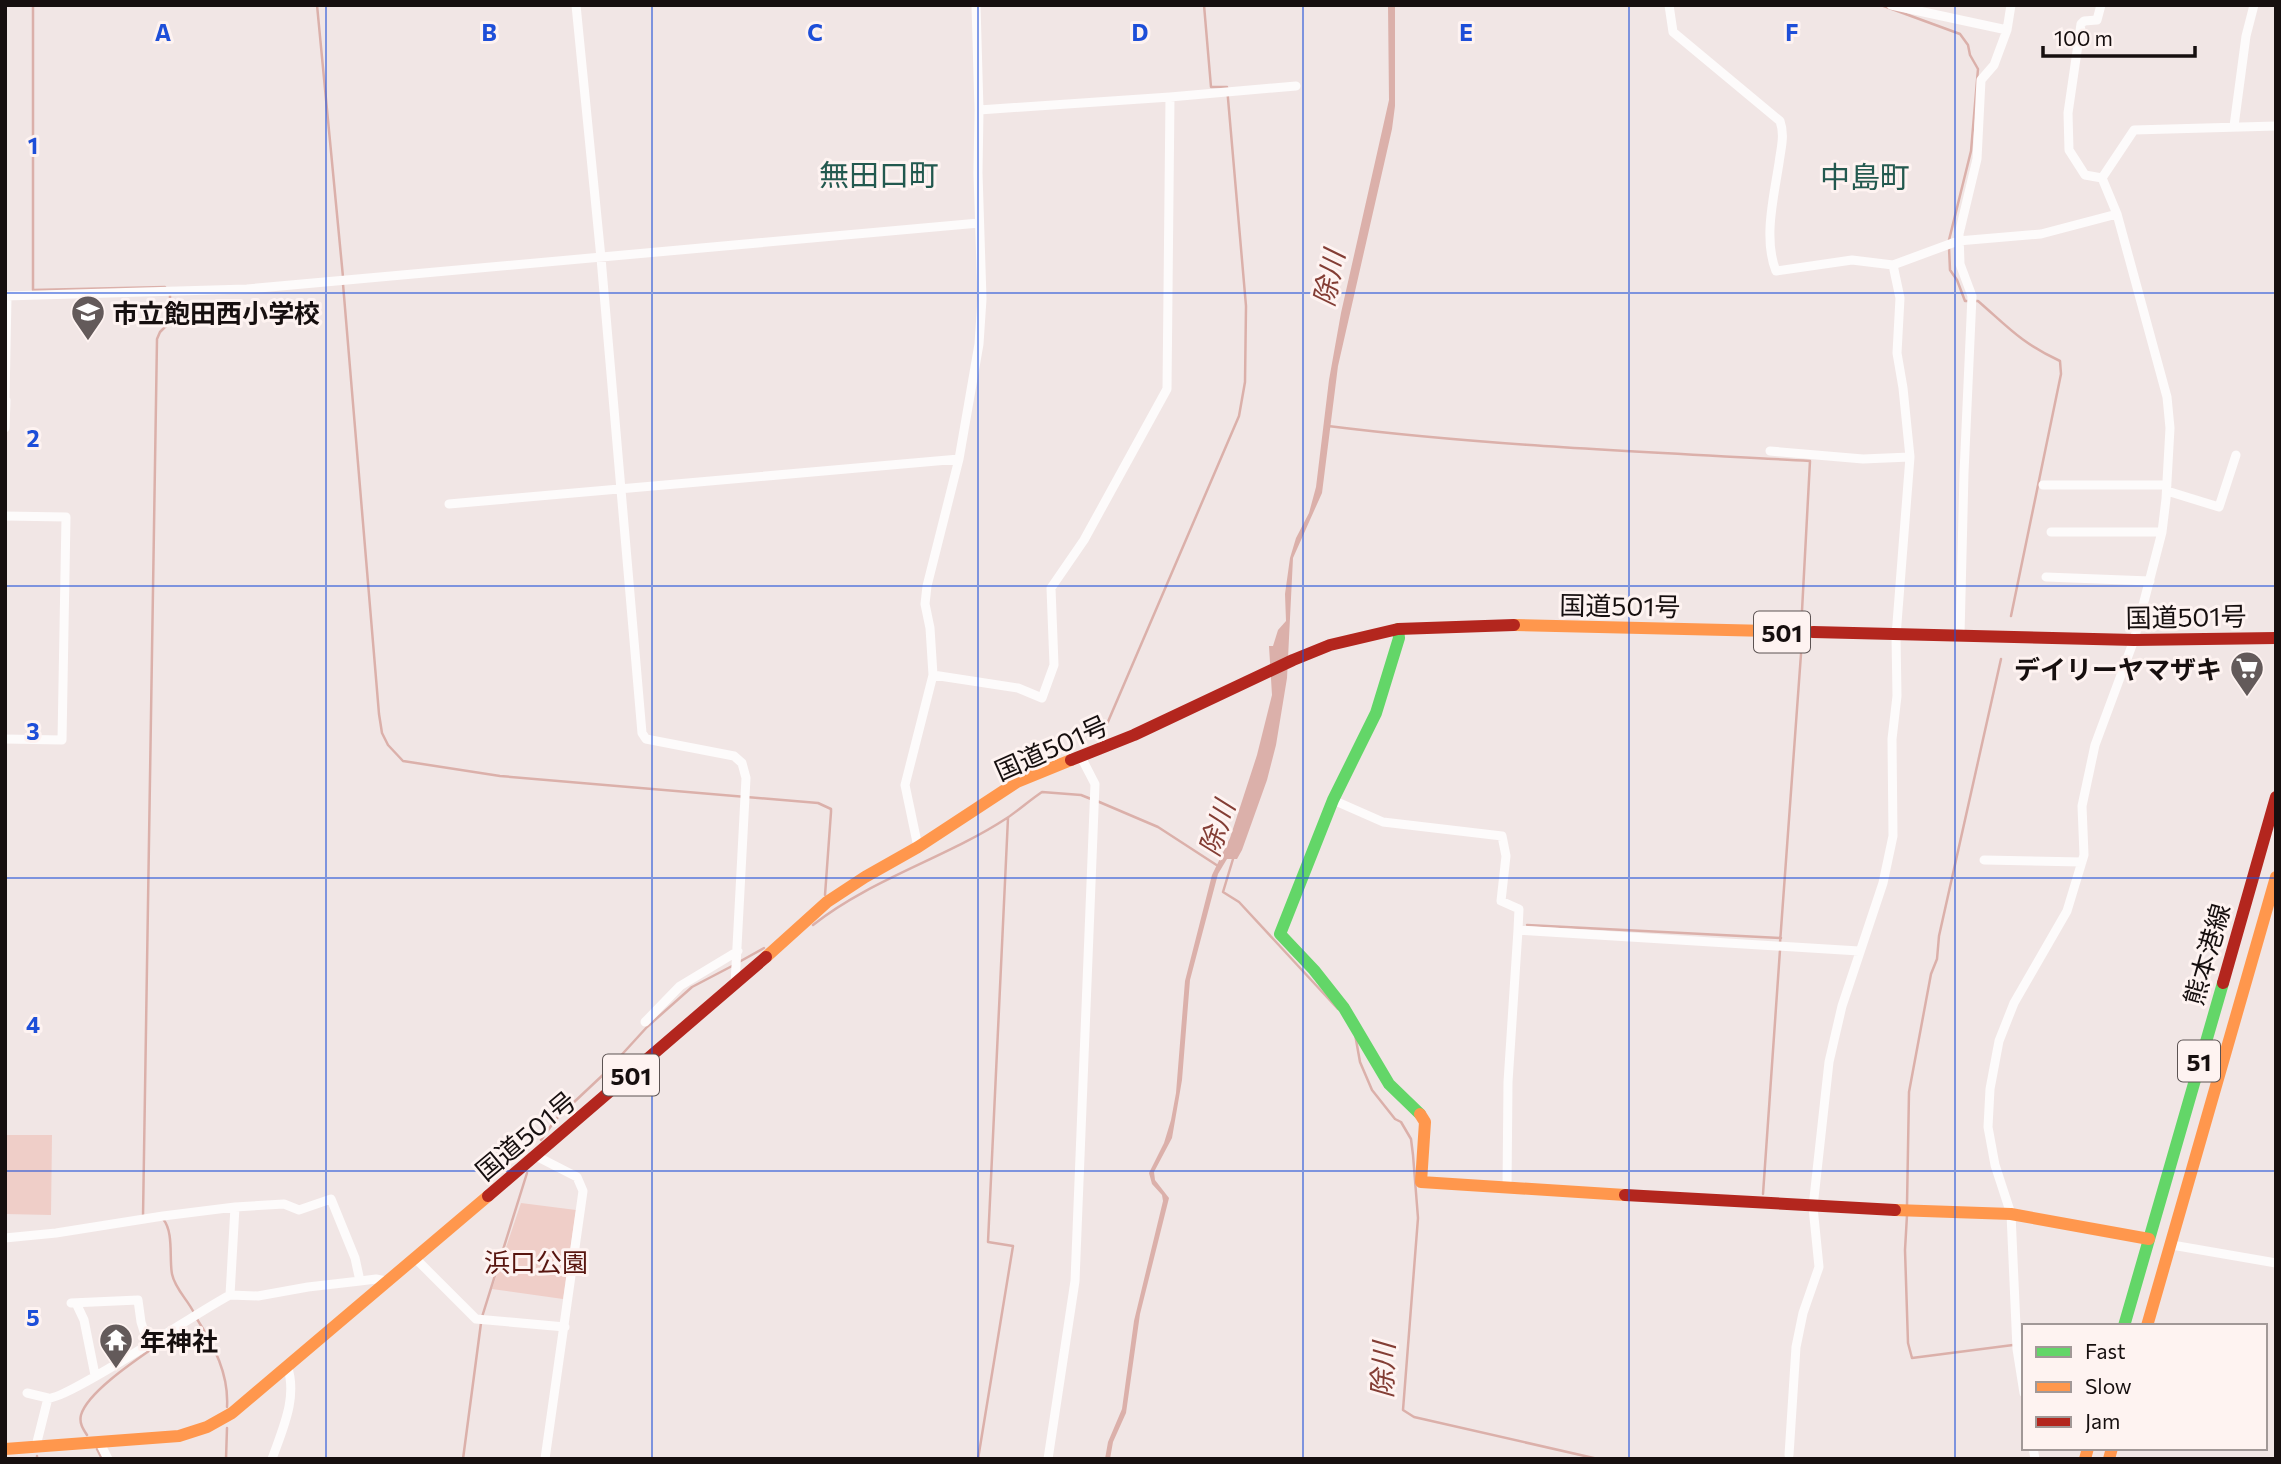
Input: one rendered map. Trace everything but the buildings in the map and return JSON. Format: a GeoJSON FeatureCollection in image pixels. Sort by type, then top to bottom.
{"type":"FeatureCollection","features":[{"type":"Feature","properties":{"kind":"main road","name":"国道501号"},"geometry":{"type":"LineString","coordinates":[[5,1449],[161,1438],[194,1433],[232,1413],[536,1156],[827,902],[1017,782],[1134,735],[1293,660],[1331,645],[1398,629],[1490,624],[1896,636],[2134,640],[2276,638]]}},
{"type":"Feature","properties":{"kind":"main road"},"geometry":{"type":"LineString","coordinates":[[1398,629],[1399,638],[1376,713],[1333,800],[1280,934],[1321,976],[1343,1006],[1362,1034],[1386,1081],[1422,1114],[1425,1122],[1421,1182],[1813,1207],[2011,1214],[2149,1239]]}},
{"type":"Feature","properties":{"kind":"main road","name":"熊本港線"},"geometry":{"type":"LineString","coordinates":[[2125,1324],[2276,797]]}},
{"type":"Feature","properties":{"kind":"main road","name":"熊本港線"},"geometry":{"type":"LineString","coordinates":[[2148,1324],[2276,877]]}},
{"type":"Feature","properties":{"kind":"street"},"geometry":{"type":"LineString","coordinates":[[576,5],[642,733],[646,739],[734,756],[742,763],[746,778],[735,985]]}},
{"type":"Feature","properties":{"kind":"street"},"geometry":{"type":"LineString","coordinates":[[918,847],[905,785],[933,675],[930,628],[925,604],[927,586],[959,459],[979,344],[982,299],[976,5]]}},
{"type":"Feature","properties":{"kind":"street"},"geometry":{"type":"LineString","coordinates":[[1669,5],[1673,32],[1780,121],[1784,132],[1773,200],[1771,237],[1772,260],[1776,271],[1852,260],[1892,265],[1958,242],[2041,234],[2118,214]]}},
{"type":"Feature","properties":{"kind":"street"},"geometry":{"type":"LineString","coordinates":[[1891,5],[2007,30]]}},
{"type":"Feature","properties":{"kind":"street"},"geometry":{"type":"LineString","coordinates":[[1960,635],[1972,296],[1960,264],[1958,242],[1977,159],[1981,80],[1994,65],[2007,30],[2011,5]]}},
{"type":"Feature","properties":{"kind":"street"},"geometry":{"type":"LineString","coordinates":[[2101,5],[2097,20],[2084,21],[2081,24],[2068,113],[2069,150],[2085,175],[2102,178]]}},
{"type":"Feature","properties":{"kind":"street"},"geometry":{"type":"LineString","coordinates":[[2234,126],[2246,36],[2254,5]]}},
{"type":"Feature","properties":{"kind":"street"},"geometry":{"type":"LineString","coordinates":[[979,110],[1296,86]]}},
{"type":"Feature","properties":{"kind":"street"},"geometry":{"type":"LineString","coordinates":[[933,675],[1018,688],[1042,698],[1054,665],[1051,588],[1084,540],[1167,389],[1170,97]]}},
{"type":"Feature","properties":{"kind":"street"},"geometry":{"type":"LineString","coordinates":[[2102,178],[2134,130],[2276,127]]}},
{"type":"Feature","properties":{"kind":"street"},"geometry":{"type":"LineString","coordinates":[[2022,1380],[2017,1349],[2011,1214],[1995,1165],[1987,1128],[1990,1088],[1999,1041],[2014,1003],[2067,911],[2082,862],[2082,806],[2095,745],[2134,640],[2162,533],[2167,488],[2170,428],[2167,397],[2118,214],[2102,178]]}},
{"type":"Feature","properties":{"kind":"street"},"geometry":{"type":"LineString","coordinates":[[5,428],[6,296],[247,289],[979,223]]}},
{"type":"Feature","properties":{"kind":"street"},"geometry":{"type":"LineString","coordinates":[[1789,1455],[1796,1347],[1803,1313],[1819,1267],[1813,1207],[1829,1062],[1842,1006],[1883,883],[1893,836],[1892,739],[1897,696],[1896,636],[1910,457],[1897,354],[1899,298],[1892,265]]}},
{"type":"Feature","properties":{"kind":"street"},"geometry":{"type":"LineString","coordinates":[[1770,451],[1863,459],[1910,457]]}},
{"type":"Feature","properties":{"kind":"street"},"geometry":{"type":"LineString","coordinates":[[2043,485],[2167,488],[2219,507],[2236,455]]}},
{"type":"Feature","properties":{"kind":"street"},"geometry":{"type":"LineString","coordinates":[[449,504],[959,459]]}},
{"type":"Feature","properties":{"kind":"street"},"geometry":{"type":"LineString","coordinates":[[5,516],[66,517],[62,740],[5,739]]}},
{"type":"Feature","properties":{"kind":"street"},"geometry":{"type":"LineString","coordinates":[[2051,532],[2162,533]]}},
{"type":"Feature","properties":{"kind":"street"},"geometry":{"type":"LineString","coordinates":[[2046,577],[2150,580]]}},
{"type":"Feature","properties":{"kind":"street"},"geometry":{"type":"LineString","coordinates":[[1048,1459],[1075,1282],[1095,784],[1081,757]]}},
{"type":"Feature","properties":{"kind":"street"},"geometry":{"type":"LineString","coordinates":[[1333,800],[1384,822],[1502,836],[1506,856],[1501,901],[1519,909],[1508,1082],[1507,1188]]}},
{"type":"Feature","properties":{"kind":"street"},"geometry":{"type":"LineString","coordinates":[[1984,860],[2082,862]]}},
{"type":"Feature","properties":{"kind":"street"},"geometry":{"type":"LineString","coordinates":[[1518,930],[1859,951]]}},
{"type":"Feature","properties":{"kind":"street"},"geometry":{"type":"LineString","coordinates":[[645,1021],[680,986],[738,951]]}},
{"type":"Feature","properties":{"kind":"street"},"geometry":{"type":"LineString","coordinates":[[536,1156],[578,1177],[583,1191],[545,1459]]}},
{"type":"Feature","properties":{"kind":"street"},"geometry":{"type":"LineString","coordinates":[[5,1238],[235,1207],[284,1204],[299,1210],[331,1199],[355,1258],[360,1281]]}},
{"type":"Feature","properties":{"kind":"street"},"geometry":{"type":"LineString","coordinates":[[230,1295],[235,1207]]}},
{"type":"Feature","properties":{"kind":"street"},"geometry":{"type":"LineString","coordinates":[[2172,1245],[2276,1263]]}},
{"type":"Feature","properties":{"kind":"street"},"geometry":{"type":"LineString","coordinates":[[415,1258],[476,1319],[565,1327]]}},
{"type":"Feature","properties":{"kind":"street"},"geometry":{"type":"LineString","coordinates":[[27,1393],[53,1399],[62,1395],[230,1295],[258,1296],[376,1279],[386,1281]]}},
{"type":"Feature","properties":{"kind":"street"},"geometry":{"type":"LineString","coordinates":[[95,1375],[84,1320],[74,1303],[138,1300],[148,1344]]}},
{"type":"Feature","properties":{"kind":"street"},"geometry":{"type":"LineString","coordinates":[[272,1459],[288,1415],[293,1389],[288,1365]]}},
{"type":"Feature","properties":{"kind":"street"},"geometry":{"type":"LineString","coordinates":[[36,1446],[47,1398]]}},
{"type":"Feature","properties":{"kind":"street"},"geometry":{"type":"LineString","coordinates":[[99,1441],[108,1459]]}},
{"type":"Feature","properties":{"kind":"green space"},"geometry":{"type":"Polygon","coordinates":[[[5,1135],[52,1135],[51,1215],[5,1214],[5,1135]]]}},
{"type":"Feature","properties":{"kind":"green space","name":"浜口公園"},"geometry":{"type":"Polygon","coordinates":[[[521,1203],[576,1210],[563,1299],[492,1289],[521,1203]]]}},
{"type":"Feature","properties":{"kind":"shaded area"},"geometry":{"type":"Polygon","coordinates":[[[1388,5],[1395,5],[1395,106],[1392,129],[1338,366],[1322,493],[1293,558],[1287,678],[1276,745],[1267,780],[1242,850],[1237,859],[1227,859],[1218,874],[1190,980],[1182,1080],[1172,1138],[1154,1172],[1155,1180],[1169,1198],[1140,1314],[1126,1413],[1113,1442],[1110,1459],[1105,1459],[1108,1442],[1122,1409],[1134,1321],[1163,1201],[1162,1195],[1152,1184],[1149,1173],[1164,1143],[1171,1120],[1176,1093],[1185,981],[1212,875],[1230,838],[1257,755],[1272,695],[1269,646],[1273,646],[1278,630],[1286,621],[1285,594],[1290,558],[1296,538],[1309,513],[1316,487],[1329,380],[1341,313],[1389,100],[1388,5]]]}},
{"type":"Feature","properties":{"kind":"waterway"},"geometry":{"type":"LineString","coordinates":[[33,5],[33,290],[166,289]]}},
{"type":"Feature","properties":{"kind":"waterway"},"geometry":{"type":"LineString","coordinates":[[317,5],[343,277]]}},
{"type":"Feature","properties":{"kind":"waterway"},"geometry":{"type":"LineString","coordinates":[[1104,731],[1239,416],[1245,382],[1246,306],[1227,87],[1211,87],[1204,5]]}},
{"type":"Feature","properties":{"kind":"waterway"},"geometry":{"type":"LineString","coordinates":[[1881,5],[1960,34],[1978,69],[1971,151],[1949,240]]}},
{"type":"Feature","properties":{"kind":"waterway"},"geometry":{"type":"LineString","coordinates":[[1949,247],[1950,270],[1965,301],[1978,301],[2025,341],[2060,361],[2061,374],[2011,616]]}},
{"type":"Feature","properties":{"kind":"waterway"},"geometry":{"type":"LineString","coordinates":[[343,284],[379,714],[382,733],[388,745],[403,761],[500,776],[818,803],[831,809],[825,895]]}},
{"type":"Feature","properties":{"kind":"waterway"},"geometry":{"type":"LineString","coordinates":[[143,1217],[157,339],[170,322],[170,295]]}},
{"type":"Feature","properties":{"kind":"waterway"},"geometry":{"type":"LineString","coordinates":[[1328,426],[1508,443],[1810,461],[1802,611]]}},
{"type":"Feature","properties":{"kind":"waterway"},"geometry":{"type":"LineString","coordinates":[[1780,943],[1801,654]]}},
{"type":"Feature","properties":{"kind":"waterway"},"geometry":{"type":"LineString","coordinates":[[1907,1205],[1909,1092],[1931,974],[1937,959],[1939,936],[2001,659]]}},
{"type":"Feature","properties":{"kind":"waterway"},"geometry":{"type":"LineString","coordinates":[[813,925],[859,894],[984,832],[1042,792],[1081,795],[1091,799]]}},
{"type":"Feature","properties":{"kind":"waterway"},"geometry":{"type":"LineString","coordinates":[[1097,801],[1158,827],[1218,866],[1220,864]]}},
{"type":"Feature","properties":{"kind":"waterway"},"geometry":{"type":"LineString","coordinates":[[978,1459],[1013,1246],[988,1242],[1008,818]]}},
{"type":"Feature","properties":{"kind":"waterway","name":"除川"},"geometry":{"type":"LineString","coordinates":[[1233,859],[1223,892],[1239,902],[1338,1009]]}},
{"type":"Feature","properties":{"kind":"waterway"},"geometry":{"type":"LineString","coordinates":[[1527,925],[1781,938]]}},
{"type":"Feature","properties":{"kind":"waterway"},"geometry":{"type":"LineString","coordinates":[[739,962],[764,948]]}},
{"type":"Feature","properties":{"kind":"waterway"},"geometry":{"type":"LineString","coordinates":[[1763,1194],[1780,950]]}},
{"type":"Feature","properties":{"kind":"waterway"},"geometry":{"type":"LineString","coordinates":[[541,1140],[556,1119],[605,1073],[647,1027],[692,987],[734,965]]}},
{"type":"Feature","properties":{"kind":"waterway","name":"除川"},"geometry":{"type":"LineString","coordinates":[[1355,1034],[1360,1062],[1372,1090],[1395,1119],[1401,1122],[1411,1139],[1418,1218],[1403,1410],[1414,1417],[1598,1459]]}},
{"type":"Feature","properties":{"kind":"waterway"},"geometry":{"type":"LineString","coordinates":[[482,1317],[527,1173]]}},
{"type":"Feature","properties":{"kind":"waterway"},"geometry":{"type":"LineString","coordinates":[[1907,1215],[1905,1250],[1908,1343],[1912,1358],[2013,1345]]}},
{"type":"Feature","properties":{"kind":"waterway"},"geometry":{"type":"LineString","coordinates":[[163,1219],[169,1231],[174,1279],[194,1313]]}},
{"type":"Feature","properties":{"kind":"waterway"},"geometry":{"type":"LineString","coordinates":[[197,1319],[223,1372],[227,1407]]}},
{"type":"Feature","properties":{"kind":"waterway"},"geometry":{"type":"LineString","coordinates":[[463,1459],[481,1323]]}},
{"type":"Feature","properties":{"kind":"waterway"},"geometry":{"type":"LineString","coordinates":[[87,1435],[81,1423],[81,1415],[94,1395],[118,1373],[166,1339]]}},
{"type":"Feature","properties":{"kind":"waterway"},"geometry":{"type":"LineString","coordinates":[[226,1459],[227,1428]]}},
{"type":"Feature","properties":{"kind":"waterway"},"geometry":{"type":"LineString","coordinates":[[97,1449],[102,1459]]}},
{"type":"Feature","properties":{"kind":"traffic: fast"},"geometry":{"type":"LineString","coordinates":[[1398,629],[1399,638],[1376,713],[1333,800],[1280,934],[1314,970],[1344,1008],[1389,1084],[1420,1114]]}},
{"type":"Feature","properties":{"kind":"traffic: fast"},"geometry":{"type":"LineString","coordinates":[[2125,1324],[2223,983]]}},
{"type":"Feature","properties":{"kind":"traffic: slow"},"geometry":{"type":"LineString","coordinates":[[1514,625],[1813,632]]}},
{"type":"Feature","properties":{"kind":"traffic: slow"},"geometry":{"type":"LineString","coordinates":[[766,957],[827,902],[865,877],[918,847],[1017,782],[1071,760]]}},
{"type":"Feature","properties":{"kind":"traffic: slow"},"geometry":{"type":"LineString","coordinates":[[2148,1324],[2276,877]]}},
{"type":"Feature","properties":{"kind":"traffic: slow"},"geometry":{"type":"LineString","coordinates":[[1420,1114],[1425,1122],[1421,1182],[1625,1195]]}},
{"type":"Feature","properties":{"kind":"traffic: slow"},"geometry":{"type":"LineString","coordinates":[[5,1449],[179,1436],[207,1427],[232,1413],[488,1196]]}},
{"type":"Feature","properties":{"kind":"traffic: slow"},"geometry":{"type":"LineString","coordinates":[[1895,1210],[2011,1214],[2149,1239]]}},
{"type":"Feature","properties":{"kind":"traffic: slow"},"geometry":{"type":"LineString","coordinates":[[2085,1459],[2087,1450]]}},
{"type":"Feature","properties":{"kind":"traffic: slow"},"geometry":{"type":"LineString","coordinates":[[2109,1459],[2111,1450]]}},
{"type":"Feature","properties":{"kind":"traffic: jam"},"geometry":{"type":"LineString","coordinates":[[1071,760],[1134,735],[1330,645],[1398,629],[1514,625]]}},
{"type":"Feature","properties":{"kind":"traffic: jam"},"geometry":{"type":"LineString","coordinates":[[1813,632],[2134,640],[2276,638]]}},
{"type":"Feature","properties":{"kind":"traffic: jam"},"geometry":{"type":"LineString","coordinates":[[2223,983],[2276,797]]}},
{"type":"Feature","properties":{"kind":"traffic: jam"},"geometry":{"type":"LineString","coordinates":[[488,1196],[766,957]]}},
{"type":"Feature","properties":{"kind":"traffic: jam"},"geometry":{"type":"LineString","coordinates":[[1625,1195],[1895,1210]]}},
{"type":"Feature","properties":{"kind":"place","name":"市立飽田西小学校"},"geometry":{"type":"Point","coordinates":[88,342]}},
{"type":"Feature","properties":{"kind":"place","name":"デイリーヤマザキ"},"geometry":{"type":"Point","coordinates":[2247,698]}},
{"type":"Feature","properties":{"kind":"place","name":"年神社"},"geometry":{"type":"Point","coordinates":[116,1370]}},
{"type":"Feature","properties":{"kind":"district","name":"無田口町"},"geometry":{"type":"Point","coordinates":[879,173]}},
{"type":"Feature","properties":{"kind":"district","name":"中島町"},"geometry":{"type":"Point","coordinates":[1865,175]}}]}
